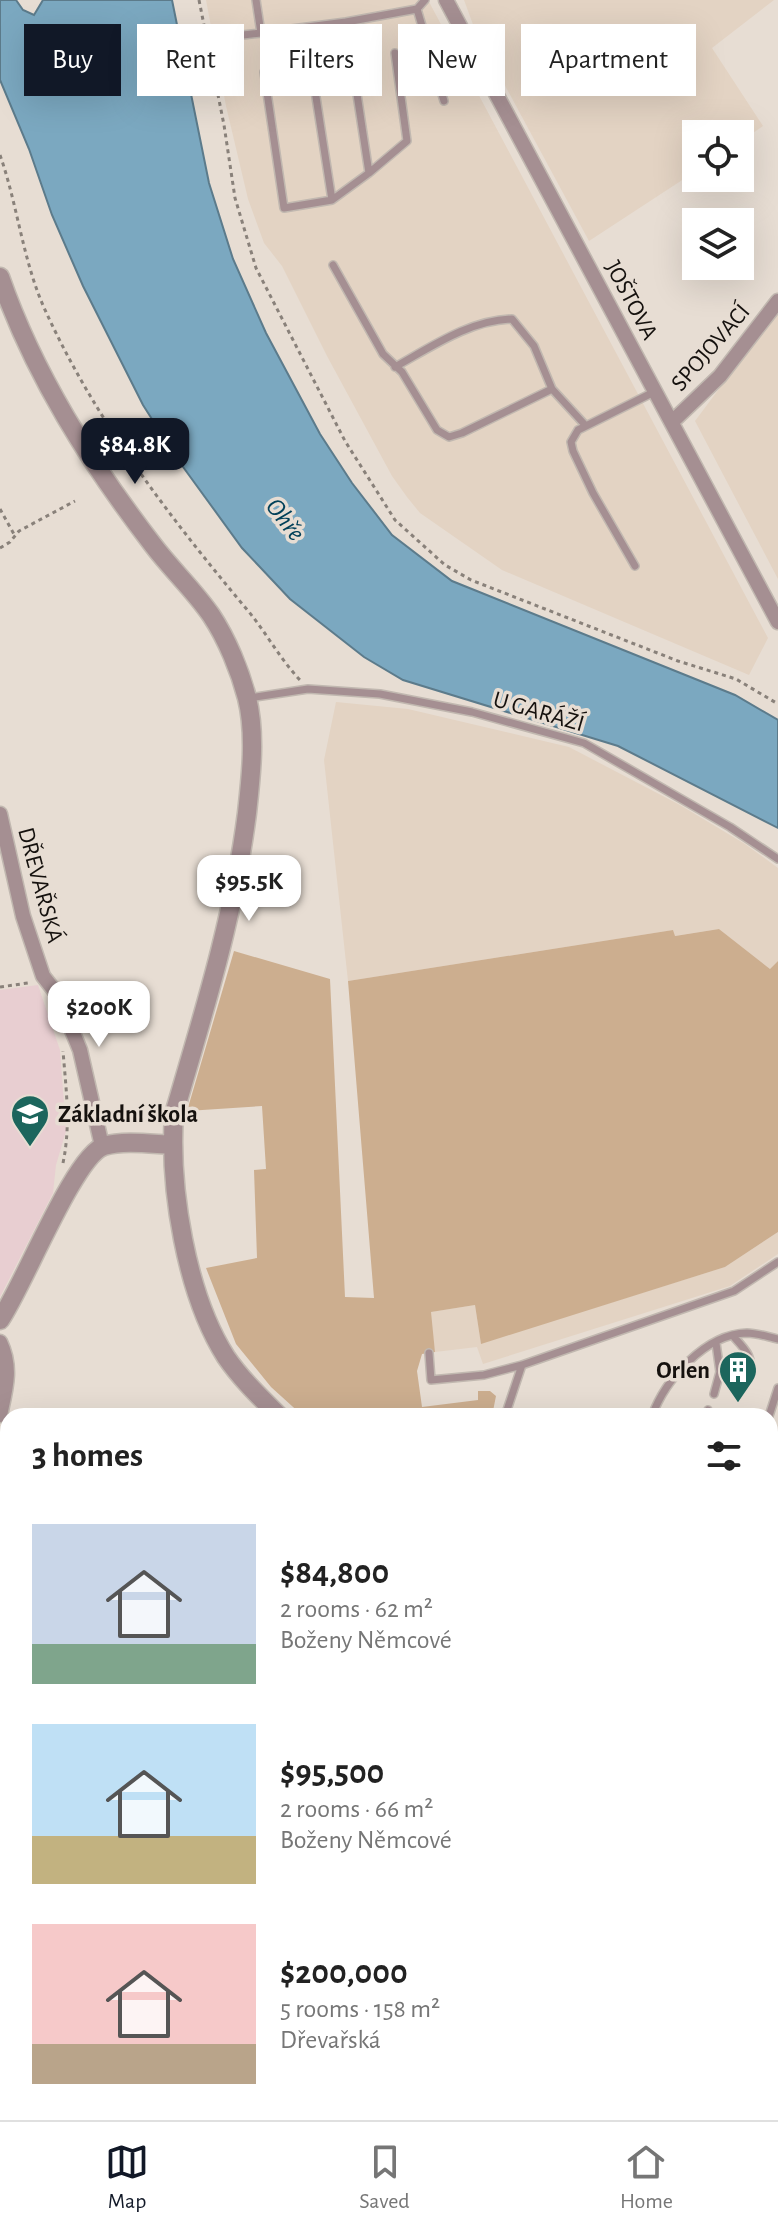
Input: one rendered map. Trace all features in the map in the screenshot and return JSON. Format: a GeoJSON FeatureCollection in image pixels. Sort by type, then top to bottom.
{"type":"FeatureCollection","features":[{"type":"Feature","properties":{"kind":"street","name":"JOŠTOVA"},"geometry":{"type":"LineString","coordinates":[[446,0],[778,622]]}},
{"type":"Feature","properties":{"kind":"street"},"geometry":{"type":"LineString","coordinates":[[0,277],[18,325],[62,412],[113,491],[211,615],[228,647],[247,698],[251,724],[250,790],[234,898],[174,1114],[172,1145],[177,1204],[188,1256],[207,1319],[236,1370],[272,1408]]}},
{"type":"Feature","properties":{"kind":"street","name":"SPOJOVACÍ"},"geometry":{"type":"LineString","coordinates":[[673,421],[720,376],[778,301]]}},
{"type":"Feature","properties":{"kind":"street","name":"DŘEVAŘSKÁ"},"geometry":{"type":"LineString","coordinates":[[0,814],[23,916],[46,979],[57,994],[80,1050],[102,1146]]}},
{"type":"Feature","properties":{"kind":"street"},"geometry":{"type":"LineString","coordinates":[[0,1320],[26,1276],[69,1186],[89,1155],[102,1146],[172,1145]]}},
{"type":"Feature","properties":{"kind":"street"},"geometry":{"type":"LineString","coordinates":[[0,1342],[7,1358],[8,1371],[1,1408]]}},
{"type":"Feature","properties":{"kind":"lane"},"geometry":{"type":"LineString","coordinates":[[256,0],[260,26]]}},
{"type":"Feature","properties":{"kind":"lane"},"geometry":{"type":"LineString","coordinates":[[331,24],[417,9],[425,0]]}},
{"type":"Feature","properties":{"kind":"lane"},"geometry":{"type":"LineString","coordinates":[[417,9],[444,101]]}},
{"type":"Feature","properties":{"kind":"lane"},"geometry":{"type":"LineString","coordinates":[[346,22],[369,173]]}},
{"type":"Feature","properties":{"kind":"lane"},"geometry":{"type":"LineString","coordinates":[[268,96],[284,208],[332,200],[407,141],[395,53]]}},
{"type":"Feature","properties":{"kind":"lane"},"geometry":{"type":"LineString","coordinates":[[316,96],[332,200]]}},
{"type":"Feature","properties":{"kind":"lane"},"geometry":{"type":"LineString","coordinates":[[333,265],[383,354],[402,372],[437,430],[449,437],[552,389]]}},
{"type":"Feature","properties":{"kind":"lane"},"geometry":{"type":"LineString","coordinates":[[395,367],[455,335],[498,319],[512,319],[534,346],[552,389],[586,426]]}},
{"type":"Feature","properties":{"kind":"lane"},"geometry":{"type":"LineString","coordinates":[[635,566],[593,493],[571,442],[575,433],[586,426],[656,391]]}},
{"type":"Feature","properties":{"kind":"lane","name":"U GARÁŽÍ"},"geometry":{"type":"LineString","coordinates":[[247,698],[308,689],[380,694],[472,712],[584,743],[730,827],[778,859]]}},
{"type":"Feature","properties":{"kind":"lane"},"geometry":{"type":"LineString","coordinates":[[429,1353],[431,1380],[484,1375],[522,1365],[734,1291],[778,1262]]}},
{"type":"Feature","properties":{"kind":"lane"},"geometry":{"type":"LineString","coordinates":[[656,1408],[674,1374],[716,1343],[745,1333],[778,1339]]}},
{"type":"Feature","properties":{"kind":"lane"},"geometry":{"type":"LineString","coordinates":[[733,1336],[747,1351],[752,1362],[749,1376]]}},
{"type":"Feature","properties":{"kind":"lane"},"geometry":{"type":"LineString","coordinates":[[714,1394],[720,1372],[716,1343]]}},
{"type":"Feature","properties":{"kind":"lane"},"geometry":{"type":"LineString","coordinates":[[508,1408],[522,1365]]}},
{"type":"Feature","properties":{"kind":"path"},"geometry":{"type":"LineString","coordinates":[[199,0],[235,198],[256,268],[345,441],[395,520],[445,565],[471,580],[678,661],[736,679],[778,704]]}},
{"type":"Feature","properties":{"kind":"path"},"geometry":{"type":"LineString","coordinates":[[0,155],[45,310],[80,378],[134,466],[196,549],[253,616],[284,664],[308,689]]}},
{"type":"Feature","properties":{"kind":"path"},"geometry":{"type":"LineString","coordinates":[[0,548],[19,531],[75,501]]}},
{"type":"Feature","properties":{"kind":"path"},"geometry":{"type":"LineString","coordinates":[[0,509],[15,536]]}},
{"type":"Feature","properties":{"kind":"path"},"geometry":{"type":"LineString","coordinates":[[0,987],[46,979]]}},
{"type":"Feature","properties":{"kind":"path"},"geometry":{"type":"LineString","coordinates":[[63,1049],[69,1135],[63,1163]]}},
{"type":"Feature","properties":{"kind":"shaded area"},"geometry":{"type":"Polygon","coordinates":[[[206,0],[428,0],[441,24],[398,24],[398,96],[479,96],[768,638],[749,675],[502,570],[420,513],[392,476],[282,266],[264,243],[248,199],[224,96],[244,96],[244,24],[211,24],[206,0]]]}},
{"type":"Feature","properties":{"kind":"shaded area"},"geometry":{"type":"Polygon","coordinates":[[[464,0],[774,0],[712,48],[763,126],[754,132],[754,120],[682,120],[682,180],[589,241],[505,86],[505,24],[473,24],[464,0]]]}},
{"type":"Feature","properties":{"kind":"shaded area"},"geometry":{"type":"Polygon","coordinates":[[[778,310],[778,579],[695,421],[778,310]]]}},
{"type":"Feature","properties":{"kind":"shaded area"},"geometry":{"type":"Polygon","coordinates":[[[336,702],[408,709],[569,747],[680,805],[778,868],[778,961],[770,969],[719,929],[674,936],[673,930],[348,981],[324,760],[336,702]]]}},
{"type":"Feature","properties":{"kind":"shaded area"},"geometry":{"type":"Polygon","coordinates":[[[719,929],[770,969],[778,961],[778,1232],[725,1267],[481,1344],[475,1305],[431,1312],[435,1352],[422,1354],[417,1371],[422,1407],[478,1400],[478,1391],[490,1391],[496,1396],[494,1408],[294,1408],[271,1387],[236,1344],[206,1268],[257,1258],[254,1170],[266,1169],[262,1106],[187,1111],[234,951],[330,979],[345,1297],[374,1298],[348,981],[673,930],[675,936],[719,929]]]}},
{"type":"Feature","properties":{"kind":"shaded area","name":"Základní škola"},"geometry":{"type":"Polygon","coordinates":[[[38,985],[60,1050],[66,1131],[56,1165],[53,1193],[0,1297],[0,990],[38,985]]]}},
{"type":"Feature","properties":{"kind":"shaded area"},"geometry":{"type":"Polygon","coordinates":[[[778,1232],[778,1254],[730,1286],[483,1364],[477,1347],[435,1352],[430,1312],[475,1305],[481,1343],[725,1267],[778,1232]]]}},
{"type":"Feature","properties":{"kind":"water","name":"Ohře"},"geometry":{"type":"Polygon","coordinates":[[[0,0],[16,0],[23,10],[34,15],[43,0],[172,0],[177,24],[137,24],[137,96],[191,96],[209,183],[233,259],[266,333],[320,434],[352,483],[392,535],[452,581],[735,695],[778,720],[778,828],[618,746],[403,680],[364,657],[290,599],[242,548],[178,460],[143,405],[83,286],[0,80],[0,0]]]}},
{"type":"Feature","properties":{"kind":"place","name":"Základní škola"},"geometry":{"type":"Point","coordinates":[30,1148]}},
{"type":"Feature","properties":{"kind":"place","name":"Orlen"},"geometry":{"type":"Point","coordinates":[738,1404]}}]}
